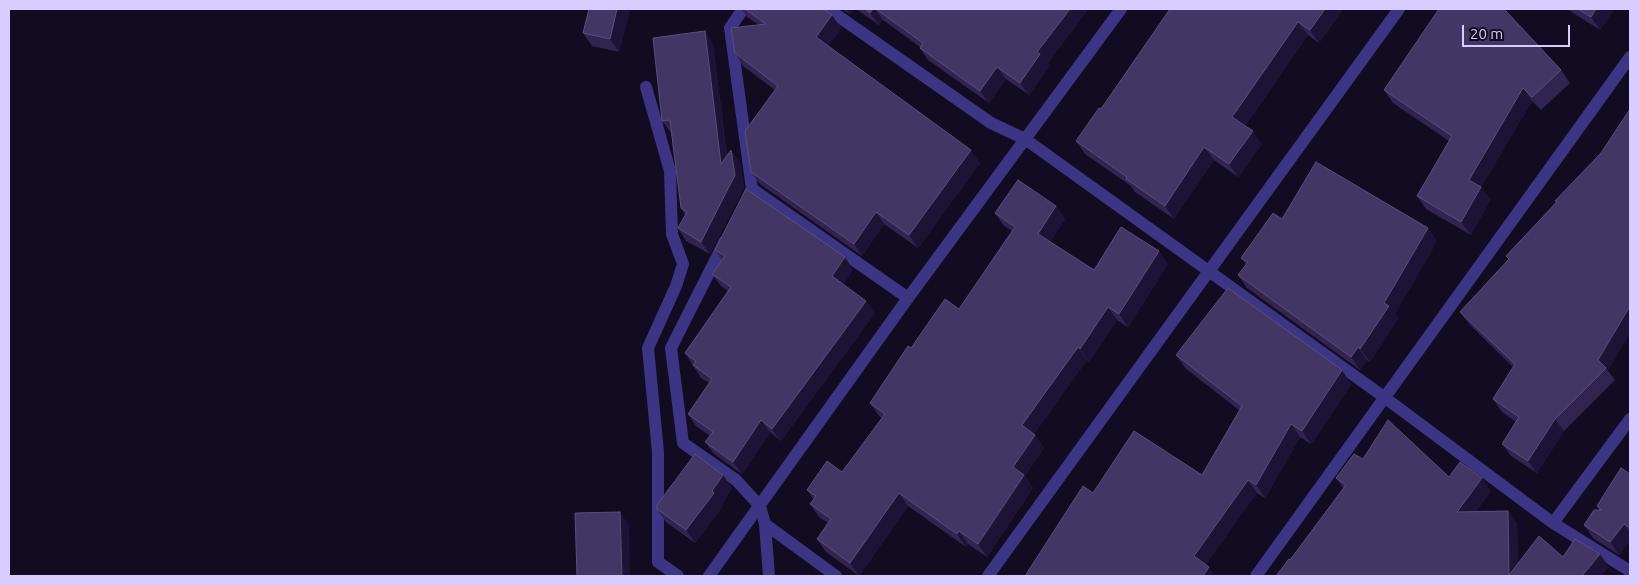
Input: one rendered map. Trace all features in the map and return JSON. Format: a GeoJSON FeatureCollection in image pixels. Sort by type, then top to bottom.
{"type":"FeatureCollection","features":[{"type":"Feature","properties":{"kind":"street"},"geometry":{"type":"LineString","coordinates":[[739,215],[752,189],[730,28],[743,9]]}},
{"type":"Feature","properties":{"kind":"street"},"geometry":{"type":"LineString","coordinates":[[828,9],[991,123],[1025,139],[1384,397],[1554,523],[1630,571]]}},
{"type":"Feature","properties":{"kind":"street"},"geometry":{"type":"LineString","coordinates":[[709,576],[908,298],[1121,9]]}},
{"type":"Feature","properties":{"kind":"street"},"geometry":{"type":"LineString","coordinates":[[988,576],[1399,9]]}},
{"type":"Feature","properties":{"kind":"street"},"geometry":{"type":"LineString","coordinates":[[1256,576],[1630,57]]}},
{"type":"Feature","properties":{"kind":"street"},"geometry":{"type":"LineString","coordinates":[[646,86],[670,171],[672,234],[683,264],[676,286],[648,348],[658,452],[658,562],[678,576]]}},
{"type":"Feature","properties":{"kind":"street"},"geometry":{"type":"LineString","coordinates":[[752,189],[908,298]]}},
{"type":"Feature","properties":{"kind":"street"},"geometry":{"type":"LineString","coordinates":[[730,233],[671,348],[683,443],[736,480],[760,506],[765,524],[769,576]]}},
{"type":"Feature","properties":{"kind":"street"},"geometry":{"type":"LineString","coordinates":[[1554,523],[1630,419]]}},
{"type":"Feature","properties":{"kind":"street"},"geometry":{"type":"LineString","coordinates":[[765,524],[836,576]]}},
{"type":"Feature","properties":{"kind":"building"},"geometry":{"type":"Polygon","coordinates":[[[589,9],[617,9],[610,39],[583,33],[589,9]]]}},
{"type":"Feature","properties":{"kind":"building"},"geometry":{"type":"Polygon","coordinates":[[[745,9],[823,9],[832,15],[816,37],[971,150],[909,235],[876,212],[854,244],[751,172],[745,131],[778,86],[735,53],[731,28],[766,24],[745,9]]]}},
{"type":"Feature","properties":{"kind":"building"},"geometry":{"type":"Polygon","coordinates":[[[865,9],[873,9],[870,13],[865,9]]]}},
{"type":"Feature","properties":{"kind":"building"},"geometry":{"type":"Polygon","coordinates":[[[876,9],[1070,9],[1037,52],[1040,54],[1020,83],[997,67],[980,91],[920,48],[923,43],[876,9]]]}},
{"type":"Feature","properties":{"kind":"building"},"geometry":{"type":"Polygon","coordinates":[[[1170,9],[1325,9],[1310,30],[1298,22],[1232,117],[1253,131],[1229,164],[1204,147],[1165,206],[1076,141],[1099,108],[1101,109],[1170,9]]]}},
{"type":"Feature","properties":{"kind":"building"},"geometry":{"type":"Polygon","coordinates":[[[1439,9],[1504,9],[1561,70],[1532,97],[1523,88],[1469,180],[1481,187],[1461,222],[1417,196],[1452,136],[1384,90],[1439,9]]]}},
{"type":"Feature","properties":{"kind":"building"},"geometry":{"type":"Polygon","coordinates":[[[1578,9],[1596,9],[1591,17],[1578,9]]]}},
{"type":"Feature","properties":{"kind":"building"},"geometry":{"type":"Polygon","coordinates":[[[705,31],[721,164],[731,150],[735,175],[701,242],[678,228],[687,212],[681,208],[670,120],[662,121],[653,38],[705,31]]]}},
{"type":"Feature","properties":{"kind":"building"},"geometry":{"type":"Polygon","coordinates":[[[1630,109],[1630,306],[1598,360],[1606,368],[1555,419],[1528,461],[1502,444],[1519,417],[1493,399],[1515,364],[1460,312],[1509,259],[1506,256],[1601,153],[1630,109]]]}},
{"type":"Feature","properties":{"kind":"building"},"geometry":{"type":"Polygon","coordinates":[[[1316,162],[1428,228],[1384,303],[1389,306],[1360,349],[1358,347],[1351,357],[1238,275],[1248,262],[1241,258],[1273,213],[1282,219],[1316,162]]]}},
{"type":"Feature","properties":{"kind":"building"},"geometry":{"type":"Polygon","coordinates":[[[1018,180],[1056,206],[1038,234],[1094,270],[1121,227],[1159,251],[1119,314],[1108,307],[1080,349],[1078,347],[1022,425],[1035,435],[1013,467],[1024,475],[978,544],[959,531],[957,534],[899,493],[850,563],[817,539],[831,519],[810,504],[816,496],[807,490],[827,461],[842,472],[885,414],[870,403],[908,346],[911,348],[945,299],[959,309],[1015,227],[995,213],[1018,180]]]}},
{"type":"Feature","properties":{"kind":"building"},"geometry":{"type":"Polygon","coordinates":[[[746,189],[845,257],[832,276],[866,301],[772,429],[761,420],[733,462],[705,442],[713,432],[688,414],[712,379],[693,365],[696,361],[685,353],[731,287],[712,274],[725,256],[715,250],[746,189]]]}},
{"type":"Feature","properties":{"kind":"building"},"geometry":{"type":"Polygon","coordinates":[[[1228,288],[1342,370],[1302,431],[1291,424],[1256,485],[1248,480],[1194,556],[1209,567],[1203,576],[1025,576],[1083,486],[1093,493],[1134,431],[1202,475],[1242,406],[1176,355],[1228,288]]]}},
{"type":"Feature","properties":{"kind":"building"},"geometry":{"type":"Polygon","coordinates":[[[1388,420],[1449,477],[1460,462],[1482,478],[1457,512],[1508,511],[1509,575],[1539,536],[1563,557],[1575,539],[1600,554],[1582,576],[1276,576],[1346,485],[1336,478],[1354,454],[1363,459],[1388,420]]]}},
{"type":"Feature","properties":{"kind":"building"},"geometry":{"type":"Polygon","coordinates":[[[695,454],[723,475],[712,491],[714,493],[686,530],[657,509],[657,505],[695,454]]]}},
{"type":"Feature","properties":{"kind":"building"},"geometry":{"type":"Polygon","coordinates":[[[1621,468],[1630,474],[1630,528],[1624,524],[1610,542],[1584,525],[1594,510],[1602,510],[1597,506],[1621,468]]]}},
{"type":"Feature","properties":{"kind":"building"},"geometry":{"type":"Polygon","coordinates":[[[620,512],[622,576],[577,576],[575,513],[620,512]]]}}]}
